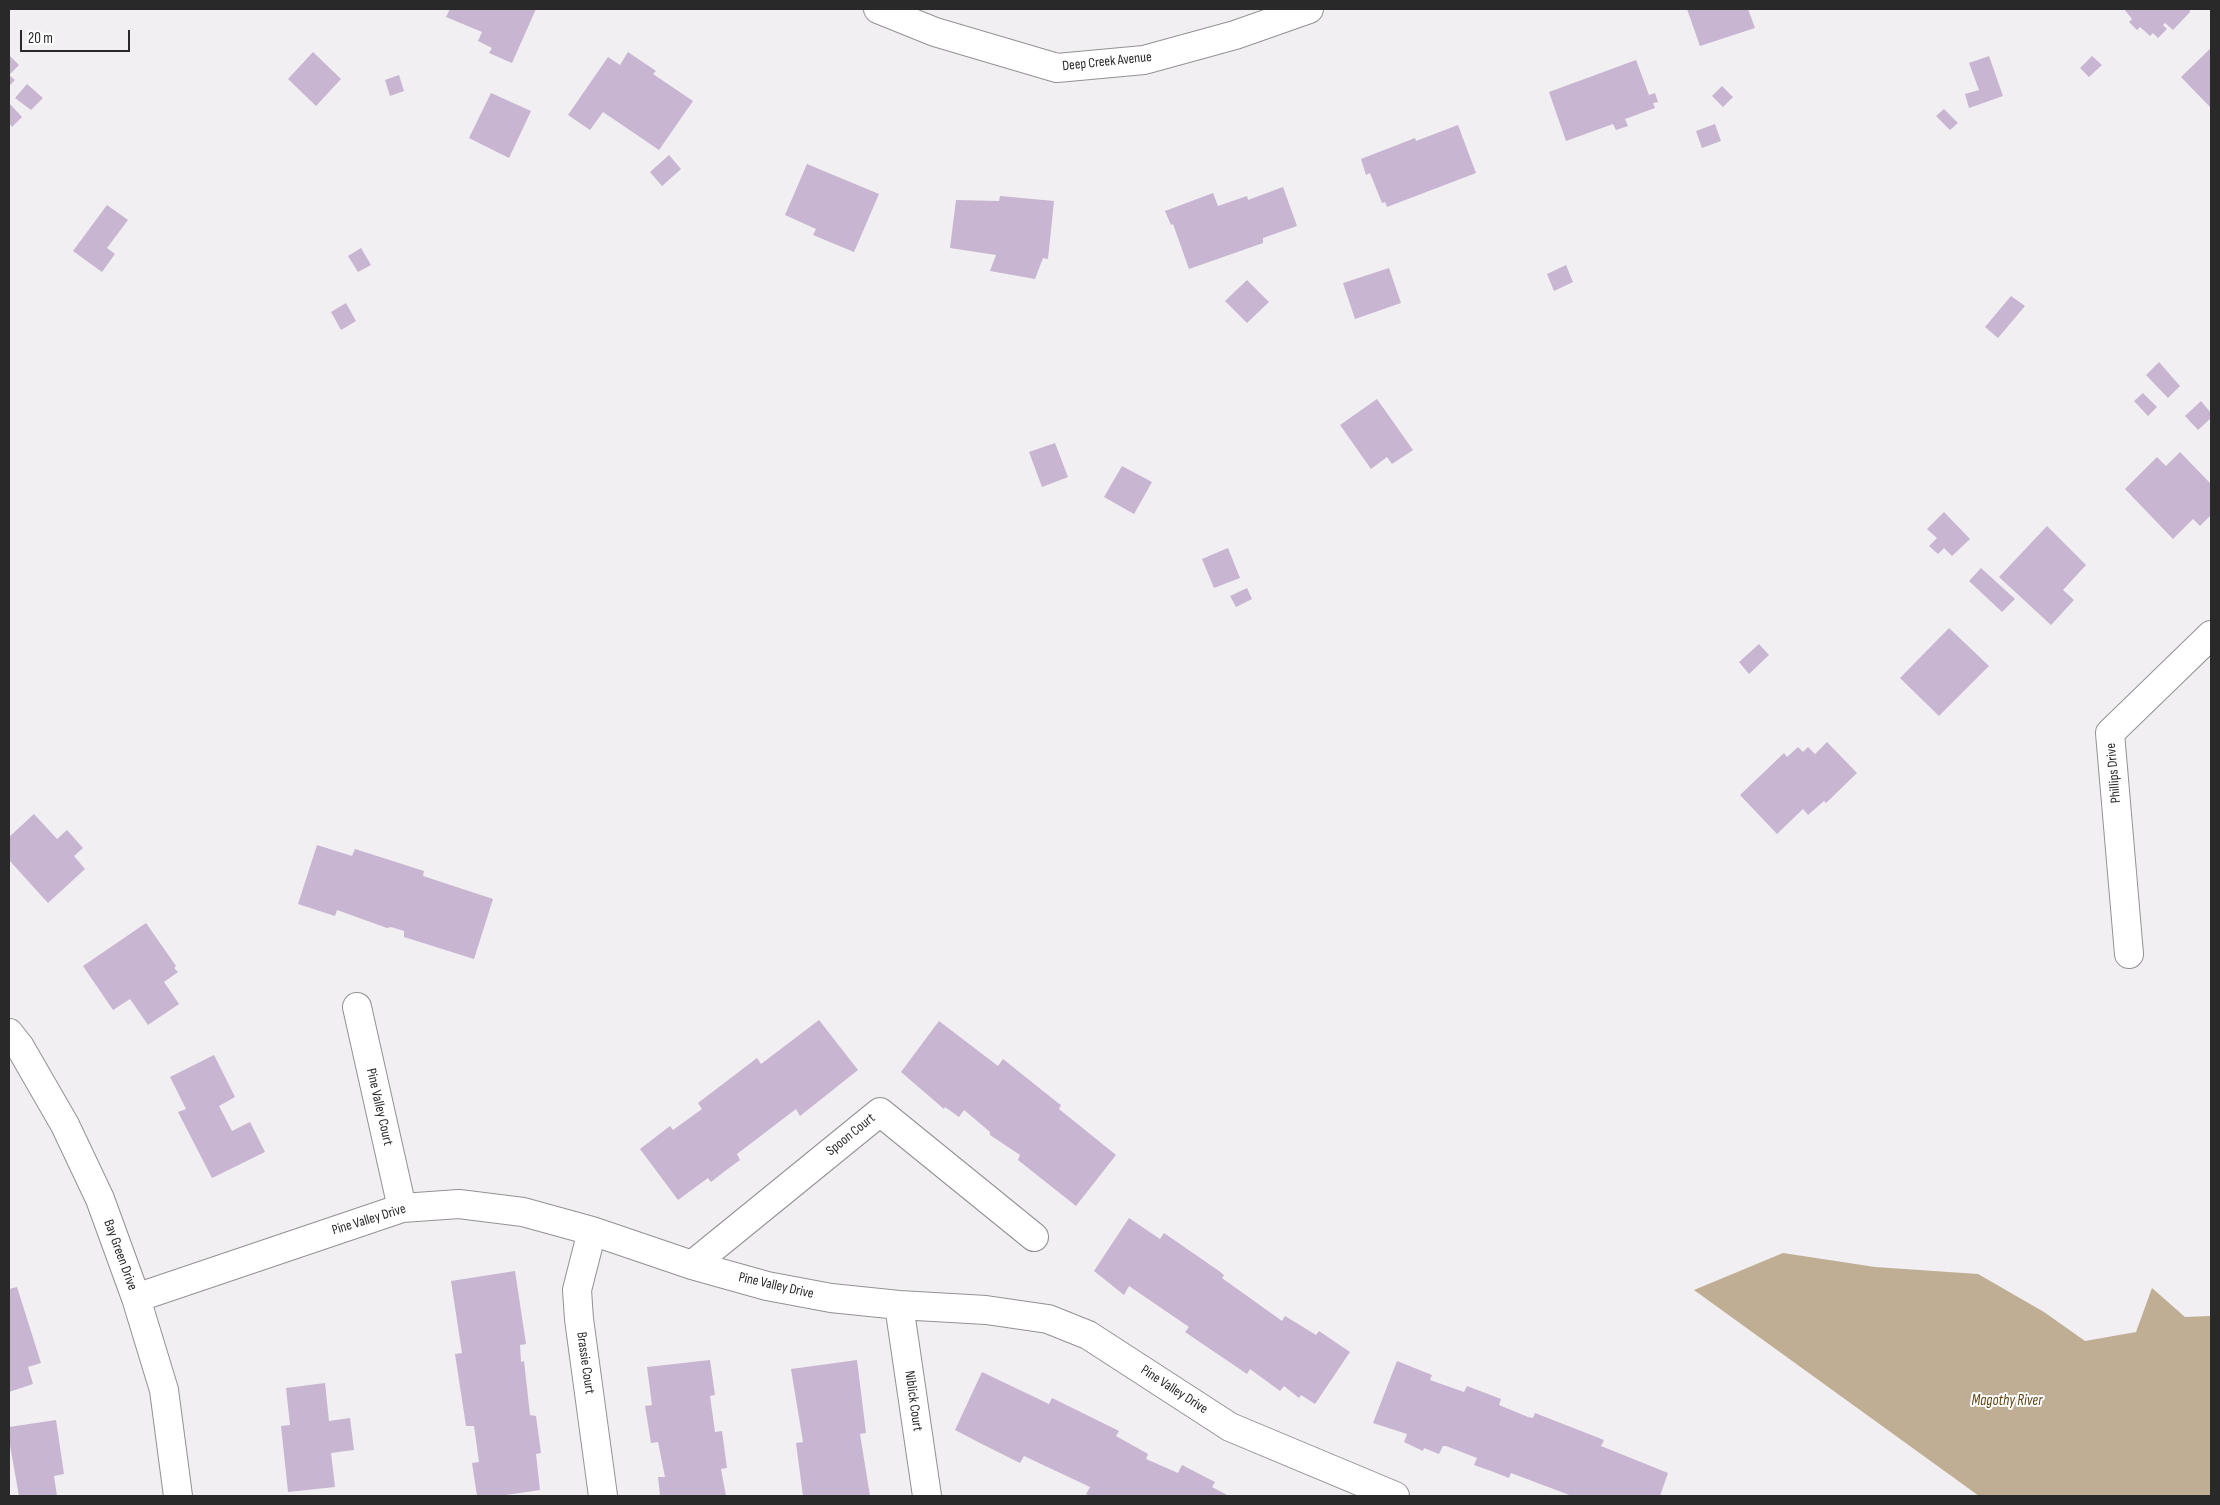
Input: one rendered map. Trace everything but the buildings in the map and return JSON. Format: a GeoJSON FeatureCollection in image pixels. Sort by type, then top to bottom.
{"type":"FeatureCollection","features":[{"type":"Feature","properties":{"kind":"street","name":"Deep Creek Avenue"},"geometry":{"type":"LineString","coordinates":[[878,9],[935,32],[1057,68],[1144,60],[1235,36],[1308,9]]}},
{"type":"Feature","properties":{"kind":"street","name":"Phillips Drive"},"geometry":{"type":"LineString","coordinates":[[2129,954],[2110,733],[2211,635]]}},
{"type":"Feature","properties":{"kind":"street","name":"Pine Valley Court"},"geometry":{"type":"LineString","coordinates":[[357,1007],[402,1208]]}},
{"type":"Feature","properties":{"kind":"street","name":"Bay Green Drive"},"geometry":{"type":"LineString","coordinates":[[9,1034],[20,1047],[65,1125],[100,1199],[136,1298],[164,1390],[178,1496]]}},
{"type":"Feature","properties":{"kind":"street","name":"Spoon Court"},"geometry":{"type":"LineString","coordinates":[[692,1265],[880,1112],[1034,1237]]}},
{"type":"Feature","properties":{"kind":"street","name":"Pine Valley Drive"},"geometry":{"type":"LineString","coordinates":[[136,1298],[402,1208],[459,1204],[523,1212],[592,1231],[692,1265],[768,1286],[831,1298],[899,1306],[986,1310],[1048,1319],[1088,1335],[1230,1427],[1395,1496]]}},
{"type":"Feature","properties":{"kind":"street","name":"Brassie Court"},"geometry":{"type":"LineString","coordinates":[[592,1231],[577,1290],[579,1320],[603,1496]]}},
{"type":"Feature","properties":{"kind":"street","name":"Niblick Court"},"geometry":{"type":"LineString","coordinates":[[899,1306],[927,1496]]}},
{"type":"Feature","properties":{"kind":"water","name":"Magothy River"},"geometry":{"type":"Polygon","coordinates":[[[1783,1253],[1875,1267],[1978,1274],[2044,1312],[2085,1341],[2136,1332],[2152,1288],[2185,1317],[2211,1316],[2211,1496],[1979,1496],[1694,1290],[1783,1253]]]}}]}
